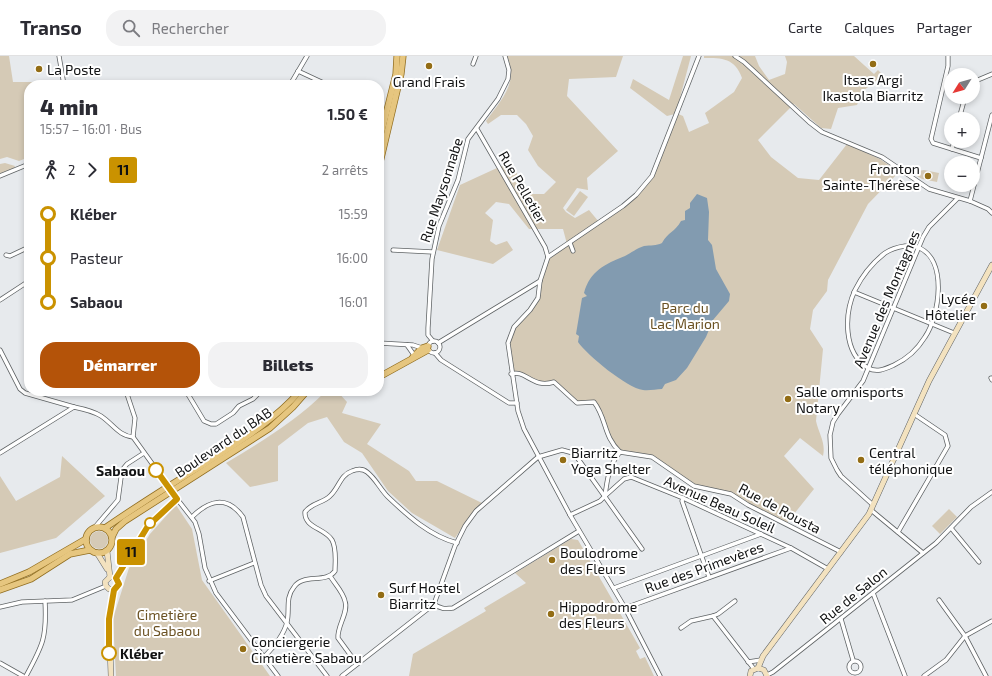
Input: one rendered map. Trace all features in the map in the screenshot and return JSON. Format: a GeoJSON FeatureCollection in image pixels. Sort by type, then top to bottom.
{"type":"FeatureCollection","features":[{"type":"Feature","properties":{"kind":"main road"},"geometry":{"type":"LineString","coordinates":[[384,122],[396,74],[397,56]]}},
{"type":"Feature","properties":{"kind":"main road"},"geometry":{"type":"LineString","coordinates":[[384,147],[401,74],[403,56]]}},
{"type":"Feature","properties":{"kind":"main road"},"geometry":{"type":"LineString","coordinates":[[416,355],[422,348],[428,348]]}},
{"type":"Feature","properties":{"kind":"main road"},"geometry":{"type":"LineString","coordinates":[[384,374],[428,348]]}},
{"type":"Feature","properties":{"kind":"main road","name":"Boulevard du BAB"},"geometry":{"type":"LineString","coordinates":[[105,528],[135,507],[266,424],[298,396]]}},
{"type":"Feature","properties":{"kind":"main road","name":"Boulevard du BAB"},"geometry":{"type":"LineString","coordinates":[[112,537],[116,529],[125,521],[270,428],[299,396]]}},
{"type":"Feature","properties":{"kind":"main road"},"geometry":{"type":"LineString","coordinates":[[0,584],[30,572],[86,539],[89,532],[95,527],[105,528],[112,537],[111,545],[107,551],[97,553],[90,550],[70,554],[31,578],[0,590]]}},
{"type":"Feature","properties":{"kind":"main road"},"geometry":{"type":"LineString","coordinates":[[86,539],[90,550]]}},
{"type":"Feature","properties":{"kind":"street"},"geometry":{"type":"LineString","coordinates":[[59,56],[63,80]]}},
{"type":"Feature","properties":{"kind":"street"},"geometry":{"type":"LineString","coordinates":[[293,80],[308,56]]}},
{"type":"Feature","properties":{"kind":"street"},"geometry":{"type":"LineString","coordinates":[[473,64],[476,56]]}},
{"type":"Feature","properties":{"kind":"street","name":"Rue Maysonnabe"},"geometry":{"type":"LineString","coordinates":[[432,341],[428,335],[428,328],[433,252],[443,216],[458,180],[468,139],[498,98],[508,79],[509,70],[505,56]]}},
{"type":"Feature","properties":{"kind":"street"},"geometry":{"type":"LineString","coordinates":[[660,676],[614,588],[578,531],[520,420],[507,349],[509,338],[514,328],[535,304],[538,298],[540,281],[548,256],[570,243],[623,206],[652,176],[699,56]]}},
{"type":"Feature","properties":{"kind":"street"},"geometry":{"type":"LineString","coordinates":[[735,56],[744,62],[809,122],[822,132],[882,157],[929,189],[970,201],[988,209],[992,213]]}},
{"type":"Feature","properties":{"kind":"street"},"geometry":{"type":"LineString","coordinates":[[948,56],[948,66],[931,139],[933,142],[981,158]]}},
{"type":"Feature","properties":{"kind":"street"},"geometry":{"type":"LineString","coordinates":[[298,71],[317,80]]}},
{"type":"Feature","properties":{"kind":"street"},"geometry":{"type":"LineString","coordinates":[[980,79],[992,74]]}},
{"type":"Feature","properties":{"kind":"street"},"geometry":{"type":"LineString","coordinates":[[970,201],[992,114]]}},
{"type":"Feature","properties":{"kind":"street","name":"Rue Pelletier"},"geometry":{"type":"LineString","coordinates":[[476,128],[546,247],[548,256]]}},
{"type":"Feature","properties":{"kind":"street"},"geometry":{"type":"LineString","coordinates":[[0,176],[24,166]]}},
{"type":"Feature","properties":{"kind":"street","name":"Avenue des Montagnes"},"geometry":{"type":"LineString","coordinates":[[872,507],[841,476],[831,458],[829,444],[833,422],[863,381],[917,247],[929,227],[958,198]]}},
{"type":"Feature","properties":{"kind":"street"},"geometry":{"type":"LineString","coordinates":[[570,243],[573,251]]}},
{"type":"Feature","properties":{"kind":"street"},"geometry":{"type":"LineString","coordinates":[[905,246],[917,247],[931,259],[938,280],[937,306],[932,323],[916,349],[904,361],[882,371],[869,368],[857,359],[850,346],[848,332],[849,312],[854,292],[874,262],[886,252],[905,246]]}},
{"type":"Feature","properties":{"kind":"street"},"geometry":{"type":"LineString","coordinates":[[6,255],[10,256],[24,249]]}},
{"type":"Feature","properties":{"kind":"street"},"geometry":{"type":"LineString","coordinates":[[393,250],[433,252]]}},
{"type":"Feature","properties":{"kind":"street"},"geometry":{"type":"LineString","coordinates":[[750,676],[841,552],[872,507],[914,414],[954,333],[992,265]]}},
{"type":"Feature","properties":{"kind":"street"},"geometry":{"type":"LineString","coordinates":[[438,344],[540,281]]}},
{"type":"Feature","properties":{"kind":"street"},"geometry":{"type":"LineString","coordinates":[[0,300],[24,284]]}},
{"type":"Feature","properties":{"kind":"street"},"geometry":{"type":"LineString","coordinates":[[854,292],[892,309],[932,323],[954,333]]}},
{"type":"Feature","properties":{"kind":"street"},"geometry":{"type":"LineString","coordinates":[[438,344],[432,341],[428,348],[441,360],[509,403],[517,403]]}},
{"type":"Feature","properties":{"kind":"street"},"geometry":{"type":"LineString","coordinates":[[384,343],[422,348]]}},
{"type":"Feature","properties":{"kind":"street"},"geometry":{"type":"LineString","coordinates":[[435,353],[439,349],[438,344]]}},
{"type":"Feature","properties":{"kind":"street"},"geometry":{"type":"LineString","coordinates":[[407,345],[416,355]]}},
{"type":"Feature","properties":{"kind":"street"},"geometry":{"type":"LineString","coordinates":[[0,350],[20,389],[24,392]]}},
{"type":"Feature","properties":{"kind":"street"},"geometry":{"type":"LineString","coordinates":[[512,374],[519,373],[542,384],[554,382],[577,403],[594,402],[600,410],[611,444],[620,452],[613,461],[608,476],[605,496],[600,501],[570,516]]}},
{"type":"Feature","properties":{"kind":"street"},"geometry":{"type":"LineString","coordinates":[[36,396],[95,412],[108,421],[122,434],[133,437]]}},
{"type":"Feature","properties":{"kind":"street"},"geometry":{"type":"LineString","coordinates":[[128,396],[134,411],[133,437],[174,495],[192,517],[197,528],[203,562],[209,581],[263,658],[278,676]]}},
{"type":"Feature","properties":{"kind":"street"},"geometry":{"type":"LineString","coordinates":[[189,396],[204,421],[211,424],[216,424],[233,413],[239,406],[256,396]]}},
{"type":"Feature","properties":{"kind":"street"},"geometry":{"type":"LineString","coordinates":[[0,453],[74,407]]}},
{"type":"Feature","properties":{"kind":"street"},"geometry":{"type":"LineString","coordinates":[[898,532],[948,446],[945,435],[914,414]]}},
{"type":"Feature","properties":{"kind":"street"},"geometry":{"type":"LineString","coordinates":[[342,676],[434,604],[465,526],[476,511],[538,457],[556,450],[573,453],[642,549]]}},
{"type":"Feature","properties":{"kind":"street","name":"Rue de Rousta"},"geometry":{"type":"LineString","coordinates":[[620,452],[652,457],[694,486],[731,494],[748,505],[841,552]]}},
{"type":"Feature","properties":{"kind":"street"},"geometry":{"type":"LineString","coordinates":[[95,527],[115,506],[119,495],[122,470],[127,464],[144,453]]}},
{"type":"Feature","properties":{"kind":"street"},"geometry":{"type":"LineString","coordinates":[[263,658],[271,650],[287,622],[286,608],[290,594],[298,581],[330,576],[335,572],[334,545],[328,535],[306,520],[305,512],[312,505],[321,503],[331,495],[347,474],[361,469],[366,471],[374,478],[388,497],[431,533],[457,543]]}},
{"type":"Feature","properties":{"kind":"street","name":"Avenue Beau Soleil"},"geometry":{"type":"LineString","coordinates":[[605,496],[624,479],[631,477],[683,498],[791,548],[828,569]]}},
{"type":"Feature","properties":{"kind":"street","name":"Rue de Salon"},"geometry":{"type":"LineString","coordinates":[[766,675],[773,672],[923,553],[971,508],[992,492]]}},
{"type":"Feature","properties":{"kind":"street"},"geometry":{"type":"LineString","coordinates":[[683,498],[682,501],[709,577]]}},
{"type":"Feature","properties":{"kind":"street"},"geometry":{"type":"LineString","coordinates":[[116,578],[148,526],[177,499]]}},
{"type":"Feature","properties":{"kind":"street"},"geometry":{"type":"LineString","coordinates":[[192,517],[206,506],[215,502],[224,502],[232,506],[243,517],[260,585],[266,596],[327,676]]}},
{"type":"Feature","properties":{"kind":"street"},"geometry":{"type":"LineString","coordinates":[[872,507],[923,553]]}},
{"type":"Feature","properties":{"kind":"street"},"geometry":{"type":"LineString","coordinates":[[951,528],[979,562]]}},
{"type":"Feature","properties":{"kind":"street"},"geometry":{"type":"LineString","coordinates":[[434,604],[438,608],[453,608],[578,531]]}},
{"type":"Feature","properties":{"kind":"street"},"geometry":{"type":"LineString","coordinates":[[614,588],[761,534]]}},
{"type":"Feature","properties":{"kind":"street","name":"Rue des Primevères"},"geometry":{"type":"LineString","coordinates":[[625,608],[791,548]]}},
{"type":"Feature","properties":{"kind":"street"},"geometry":{"type":"LineString","coordinates":[[107,551],[110,577]]}},
{"type":"Feature","properties":{"kind":"street"},"geometry":{"type":"LineString","coordinates":[[97,553],[108,570]]}},
{"type":"Feature","properties":{"kind":"street"},"geometry":{"type":"LineString","coordinates":[[209,581],[254,563]]}},
{"type":"Feature","properties":{"kind":"street"},"geometry":{"type":"LineString","coordinates":[[330,576],[345,600],[346,608],[338,633],[340,642],[357,664]]}},
{"type":"Feature","properties":{"kind":"street"},"geometry":{"type":"LineString","coordinates":[[110,577],[116,578]]}},
{"type":"Feature","properties":{"kind":"street"},"geometry":{"type":"LineString","coordinates":[[110,577],[105,582],[106,586],[109,590],[114,590]]}},
{"type":"Feature","properties":{"kind":"street"},"geometry":{"type":"LineString","coordinates":[[111,676],[109,619],[114,590],[119,584],[116,578]]}},
{"type":"Feature","properties":{"kind":"street"},"geometry":{"type":"LineString","coordinates":[[0,607],[13,603],[72,600],[106,586]]}},
{"type":"Feature","properties":{"kind":"street"},"geometry":{"type":"LineString","coordinates":[[873,593],[905,676]]}},
{"type":"Feature","properties":{"kind":"street"},"geometry":{"type":"LineString","coordinates":[[939,600],[965,636],[986,676]]}},
{"type":"Feature","properties":{"kind":"street"},"geometry":{"type":"LineString","coordinates":[[0,663],[25,676],[40,650],[44,637],[46,629],[45,601]]}},
{"type":"Feature","properties":{"kind":"street"},"geometry":{"type":"LineString","coordinates":[[681,628],[691,621],[718,614],[735,601]]}},
{"type":"Feature","properties":{"kind":"street"},"geometry":{"type":"LineString","coordinates":[[713,616],[748,662],[756,668],[763,669],[766,675]]}},
{"type":"Feature","properties":{"kind":"street"},"geometry":{"type":"LineString","coordinates":[[841,619],[853,660]]}},
{"type":"Feature","properties":{"kind":"street"},"geometry":{"type":"LineString","coordinates":[[924,676],[946,660],[965,636],[992,620]]}},
{"type":"Feature","properties":{"kind":"street"},"geometry":{"type":"LineString","coordinates":[[748,662],[761,660]]}},
{"type":"Feature","properties":{"kind":"green space"},"geometry":{"type":"Polygon","coordinates":[[[0,56],[9,56],[13,82],[24,82],[24,159],[19,161],[7,157],[0,159],[0,56]]]}},
{"type":"Feature","properties":{"kind":"green space","name":"Parc du Lac Marion"},"geometry":{"type":"Polygon","coordinates":[[[507,56],[623,56],[616,77],[569,79],[567,96],[618,151],[587,178],[588,190],[577,188],[563,208],[575,218],[589,210],[599,222],[623,206],[652,176],[675,114],[667,116],[630,88],[633,79],[669,100],[683,56],[691,56],[676,113],[683,116],[689,132],[709,123],[705,113],[734,92],[742,78],[736,66],[727,60],[704,58],[704,56],[755,56],[759,66],[769,80],[785,74],[787,62],[785,56],[854,56],[874,74],[878,70],[881,73],[877,80],[863,91],[857,105],[838,108],[831,129],[821,128],[794,104],[758,140],[771,157],[798,178],[819,180],[847,144],[880,159],[899,172],[868,204],[828,280],[827,291],[813,310],[810,329],[823,349],[816,421],[824,451],[823,456],[800,438],[784,456],[814,489],[786,524],[731,494],[694,486],[652,457],[620,452],[611,444],[594,402],[577,403],[554,382],[543,383],[517,374],[511,374],[507,349],[511,333],[535,304],[548,257],[567,244],[563,229],[529,229],[509,204],[496,202],[485,213],[493,220],[490,241],[496,245],[507,241],[513,250],[493,264],[437,250],[460,185],[510,162],[529,194],[544,194],[556,182],[538,166],[528,150],[533,136],[526,124],[517,115],[501,115],[488,124],[486,121],[507,91],[510,83],[510,66],[507,56]]]}},
{"type":"Feature","properties":{"kind":"green space"},"geometry":{"type":"Polygon","coordinates":[[[5,163],[15,166],[14,168],[0,174],[0,164],[5,163]]]}},
{"type":"Feature","properties":{"kind":"green space","name":"Fronton Sainte-Thérèse"},"geometry":{"type":"Polygon","coordinates":[[[924,170],[939,173],[937,182],[922,179],[917,176],[918,171],[924,170]]]}},
{"type":"Feature","properties":{"kind":"green space"},"geometry":{"type":"Polygon","coordinates":[[[580,191],[588,197],[574,216],[566,210],[580,191]]]}},
{"type":"Feature","properties":{"kind":"green space"},"geometry":{"type":"Polygon","coordinates":[[[321,396],[342,396],[347,402],[342,413],[381,424],[367,444],[409,471],[416,481],[437,481],[482,503],[470,516],[455,538],[412,513],[388,491],[362,453],[344,442],[327,417],[308,423],[278,446],[278,481],[250,487],[226,463],[290,422],[321,396]]]}},
{"type":"Feature","properties":{"kind":"green space"},"geometry":{"type":"Polygon","coordinates":[[[62,456],[105,496],[56,538],[0,553],[0,476],[16,501],[60,477],[62,456]]]}},
{"type":"Feature","properties":{"kind":"green space","name":"Cimetière du Sabaou"},"geometry":{"type":"Polygon","coordinates":[[[176,505],[192,529],[202,580],[270,676],[116,676],[113,621],[111,616],[115,612],[129,568],[150,534],[176,505]]]}},
{"type":"Feature","properties":{"kind":"green space"},"geometry":{"type":"Polygon","coordinates":[[[949,509],[957,517],[940,534],[932,526],[949,509]]]}},
{"type":"Feature","properties":{"kind":"green space"},"geometry":{"type":"Polygon","coordinates":[[[99,531],[105,534],[108,540],[105,546],[99,549],[93,546],[90,540],[93,534],[99,531]]]}},
{"type":"Feature","properties":{"kind":"green space","name":"Hippodrome des Fleurs"},"geometry":{"type":"Polygon","coordinates":[[[571,539],[578,540],[640,648],[636,651],[640,659],[645,657],[654,676],[409,676],[413,654],[486,611],[484,608],[526,583],[515,573],[571,539]]]}},
{"type":"Feature","properties":{"kind":"water"},"geometry":{"type":"Polygon","coordinates":[[[697,194],[707,198],[709,212],[708,240],[712,245],[716,269],[730,294],[729,301],[713,320],[706,337],[687,368],[676,380],[665,384],[662,389],[643,390],[636,388],[608,370],[590,355],[578,342],[579,336],[576,334],[582,298],[587,296],[584,293],[587,285],[599,269],[636,249],[662,243],[681,221],[685,220],[685,211],[690,208],[690,203],[697,194]]]}},
{"type":"Feature","properties":{"kind":"bus line","name":"11"},"geometry":{"type":"LineString","coordinates":[[109,653],[109,619],[114,590],[119,584],[116,578],[139,537],[153,520],[177,499],[156,470]]}},
{"type":"Feature","properties":{"kind":"place","name":"Itsas Argi Ikastola Biarritz"},"geometry":{"type":"Point","coordinates":[873,64]}},
{"type":"Feature","properties":{"kind":"place","name":"Grand Frais"},"geometry":{"type":"Point","coordinates":[429,66]}},
{"type":"Feature","properties":{"kind":"place","name":"La Poste"},"geometry":{"type":"Point","coordinates":[39,69]}},
{"type":"Feature","properties":{"kind":"place","name":"Fronton Sainte-Thérèse"},"geometry":{"type":"Point","coordinates":[928,176]}},
{"type":"Feature","properties":{"kind":"place","name":"Lycée Hôtelier"},"geometry":{"type":"Point","coordinates":[984,306]}},
{"type":"Feature","properties":{"kind":"place","name":"Salle omnisports Notary"},"geometry":{"type":"Point","coordinates":[788,399]}},
{"type":"Feature","properties":{"kind":"place","name":"Biarritz Yoga Shelter"},"geometry":{"type":"Point","coordinates":[563,460]}},
{"type":"Feature","properties":{"kind":"place","name":"Central téléphonique"},"geometry":{"type":"Point","coordinates":[861,460]}},
{"type":"Feature","properties":{"kind":"place","name":"Sabaou"},"geometry":{"type":"Point","coordinates":[156,470]}},
{"type":"Feature","properties":{"kind":"place","name":"Boulodrome des Fleurs"},"geometry":{"type":"Point","coordinates":[552,560]}},
{"type":"Feature","properties":{"kind":"place","name":"Surf Hostel Biarritz"},"geometry":{"type":"Point","coordinates":[381,595]}},
{"type":"Feature","properties":{"kind":"place","name":"Hippodrome des Fleurs"},"geometry":{"type":"Point","coordinates":[551,614]}},
{"type":"Feature","properties":{"kind":"place","name":"Conciergerie Cimetière Sabaou"},"geometry":{"type":"Point","coordinates":[243,649]}},
{"type":"Feature","properties":{"kind":"place","name":"Kléber"},"geometry":{"type":"Point","coordinates":[109,653]}}]}
